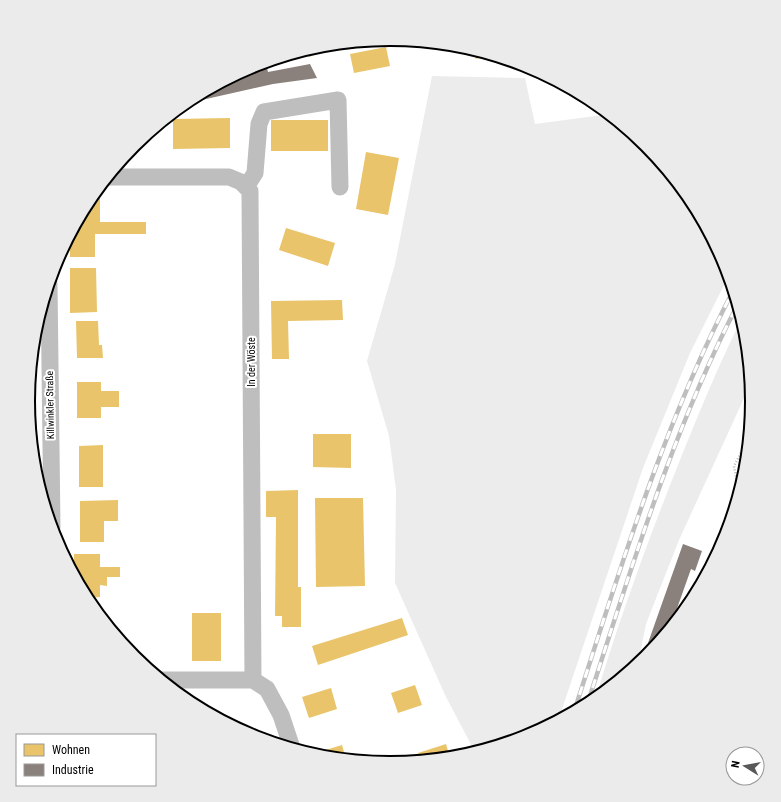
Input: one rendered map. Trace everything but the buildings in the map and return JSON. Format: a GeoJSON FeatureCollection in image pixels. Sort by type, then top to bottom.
{"type":"FeatureCollection","features":[{"type":"Feature","properties":{"kind":"street"},"geometry":{"type":"LineString","coordinates":[[115,177],[229,177],[241,182],[246,187],[255,172],[259,124],[264,112],[338,100],[340,186]]}},
{"type":"Feature","properties":{"kind":"street","name":"In der Wöste"},"geometry":{"type":"LineString","coordinates":[[246,187],[250,191],[253,680]]}},
{"type":"Feature","properties":{"kind":"street","name":"Killwinkler Straße"},"geometry":{"type":"LineString","coordinates":[[49,302],[52,508]]}},
{"type":"Feature","properties":{"kind":"street"},"geometry":{"type":"LineString","coordinates":[[170,680],[253,680],[266,689],[278,708],[290,742]]}},
{"type":"Feature","properties":{"kind":"path"},"geometry":{"type":"LineString","coordinates":[[737,481],[734,466],[742,450]]}},
{"type":"Feature","properties":{"kind":"shaded area"},"geometry":{"type":"Polygon","coordinates":[[[432,76],[525,78],[535,124],[602,115],[642,150],[673,185],[686,203],[709,244],[725,282],[690,353],[643,468],[561,713],[505,738],[472,747],[446,697],[395,583],[396,490],[389,436],[367,361],[395,264],[432,76]]]}},
{"type":"Feature","properties":{"kind":"shaded area"},"geometry":{"type":"Polygon","coordinates":[[[738,327],[743,355],[746,395],[679,540],[646,624],[640,654],[598,690],[644,553],[708,391],[738,327]]]}},
{"type":"Feature","properties":{"kind":"railway"},"geometry":{"type":"LineString","coordinates":[[577,704],[645,497],[686,392],[730,297]]}},
{"type":"Feature","properties":{"kind":"railway"},"geometry":{"type":"LineString","coordinates":[[590,695],[637,552],[673,451],[714,352],[734,311]]}}]}
